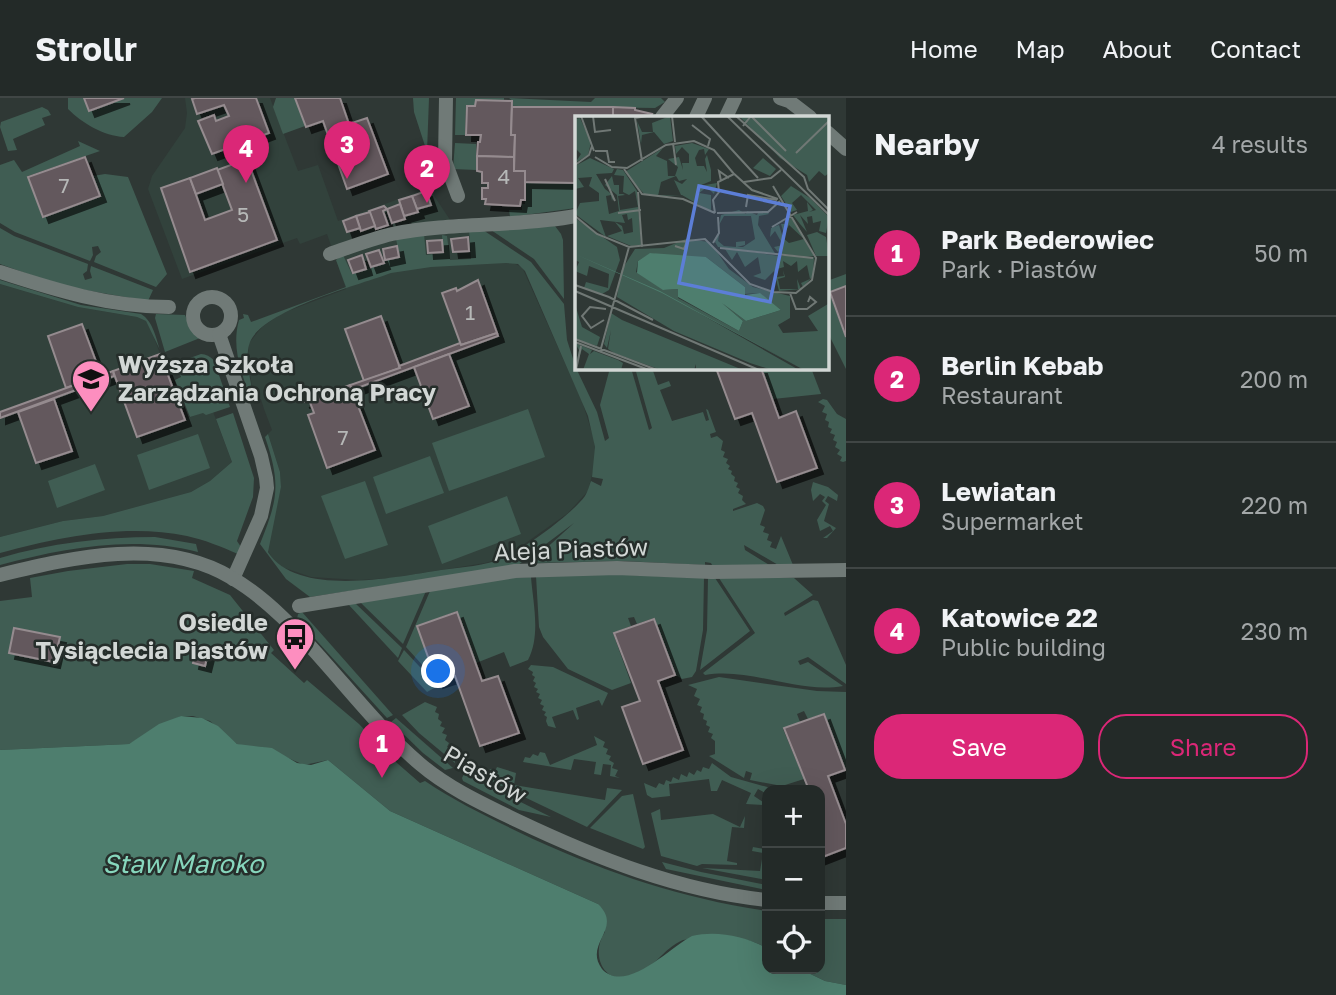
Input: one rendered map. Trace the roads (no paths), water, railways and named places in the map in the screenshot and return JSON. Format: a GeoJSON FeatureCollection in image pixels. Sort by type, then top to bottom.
{"type":"FeatureCollection","features":[{"type":"Feature","properties":{"kind":"street"},"geometry":{"type":"LineString","coordinates":[[446,98],[444,161],[458,196]]}},
{"type":"Feature","properties":{"kind":"street"},"geometry":{"type":"LineString","coordinates":[[663,116],[677,98]]}},
{"type":"Feature","properties":{"kind":"street"},"geometry":{"type":"LineString","coordinates":[[696,116],[705,98]]}},
{"type":"Feature","properties":{"kind":"street"},"geometry":{"type":"LineString","coordinates":[[726,116],[735,98]]}},
{"type":"Feature","properties":{"kind":"street"},"geometry":{"type":"LineString","coordinates":[[785,99],[809,116]]}},
{"type":"Feature","properties":{"kind":"street"},"geometry":{"type":"LineString","coordinates":[[828,133],[846,149]]}},
{"type":"Feature","properties":{"kind":"street"},"geometry":{"type":"LineString","coordinates":[[330,254],[390,235],[422,230],[575,216]]}},
{"type":"Feature","properties":{"kind":"street"},"geometry":{"type":"LineString","coordinates":[[0,272],[111,303],[169,307]]}},
{"type":"Feature","properties":{"kind":"street"},"geometry":{"type":"LineString","coordinates":[[219,334],[267,478],[261,516],[233,579]]}},
{"type":"Feature","properties":{"kind":"street","name":"Piastów"},"geometry":{"type":"LineString","coordinates":[[0,575],[82,558],[151,554],[200,563],[233,579],[262,601],[299,636],[389,734],[420,764],[447,784],[539,831],[632,869],[692,887],[762,899]]}},
{"type":"Feature","properties":{"kind":"street","name":"Aleja Piastów"},"geometry":{"type":"LineString","coordinates":[[299,606],[515,571],[617,568],[711,572],[846,570]]}},
{"type":"Feature","properties":{"kind":"street"},"geometry":{"type":"LineString","coordinates":[[825,903],[846,903]]}},
{"type":"Feature","properties":{"kind":"water","name":"Staw Maroko"},"geometry":{"type":"Polygon","coordinates":[[[181,716],[202,718],[218,726],[237,744],[272,748],[297,763],[311,765],[328,760],[390,811],[598,904],[607,921],[597,951],[597,960],[602,969],[612,975],[635,973],[692,936],[720,934],[740,937],[762,946],[762,974],[810,974],[825,981],[846,985],[846,995],[0,995],[0,750],[129,744],[159,724],[181,716]]]}},
{"type":"Feature","properties":{"kind":"place","name":"Lewiatan"},"geometry":{"type":"Point","coordinates":[347,179]}},
{"type":"Feature","properties":{"kind":"place","name":"Katowice 22"},"geometry":{"type":"Point","coordinates":[246,183]}},
{"type":"Feature","properties":{"kind":"place","name":"Berlin Kebab"},"geometry":{"type":"Point","coordinates":[427,203]}},
{"type":"Feature","properties":{"kind":"place","name":"Wyższa Szkoła Zarządzania Ochroną Pracy"},"geometry":{"type":"Point","coordinates":[91,413]}},
{"type":"Feature","properties":{"kind":"place","name":"Osiedle Tysiąclecia Piastów"},"geometry":{"type":"Point","coordinates":[295,671]}},
{"type":"Feature","properties":{"kind":"place","name":"Park Bederowiec"},"geometry":{"type":"Point","coordinates":[382,778]}}]}
